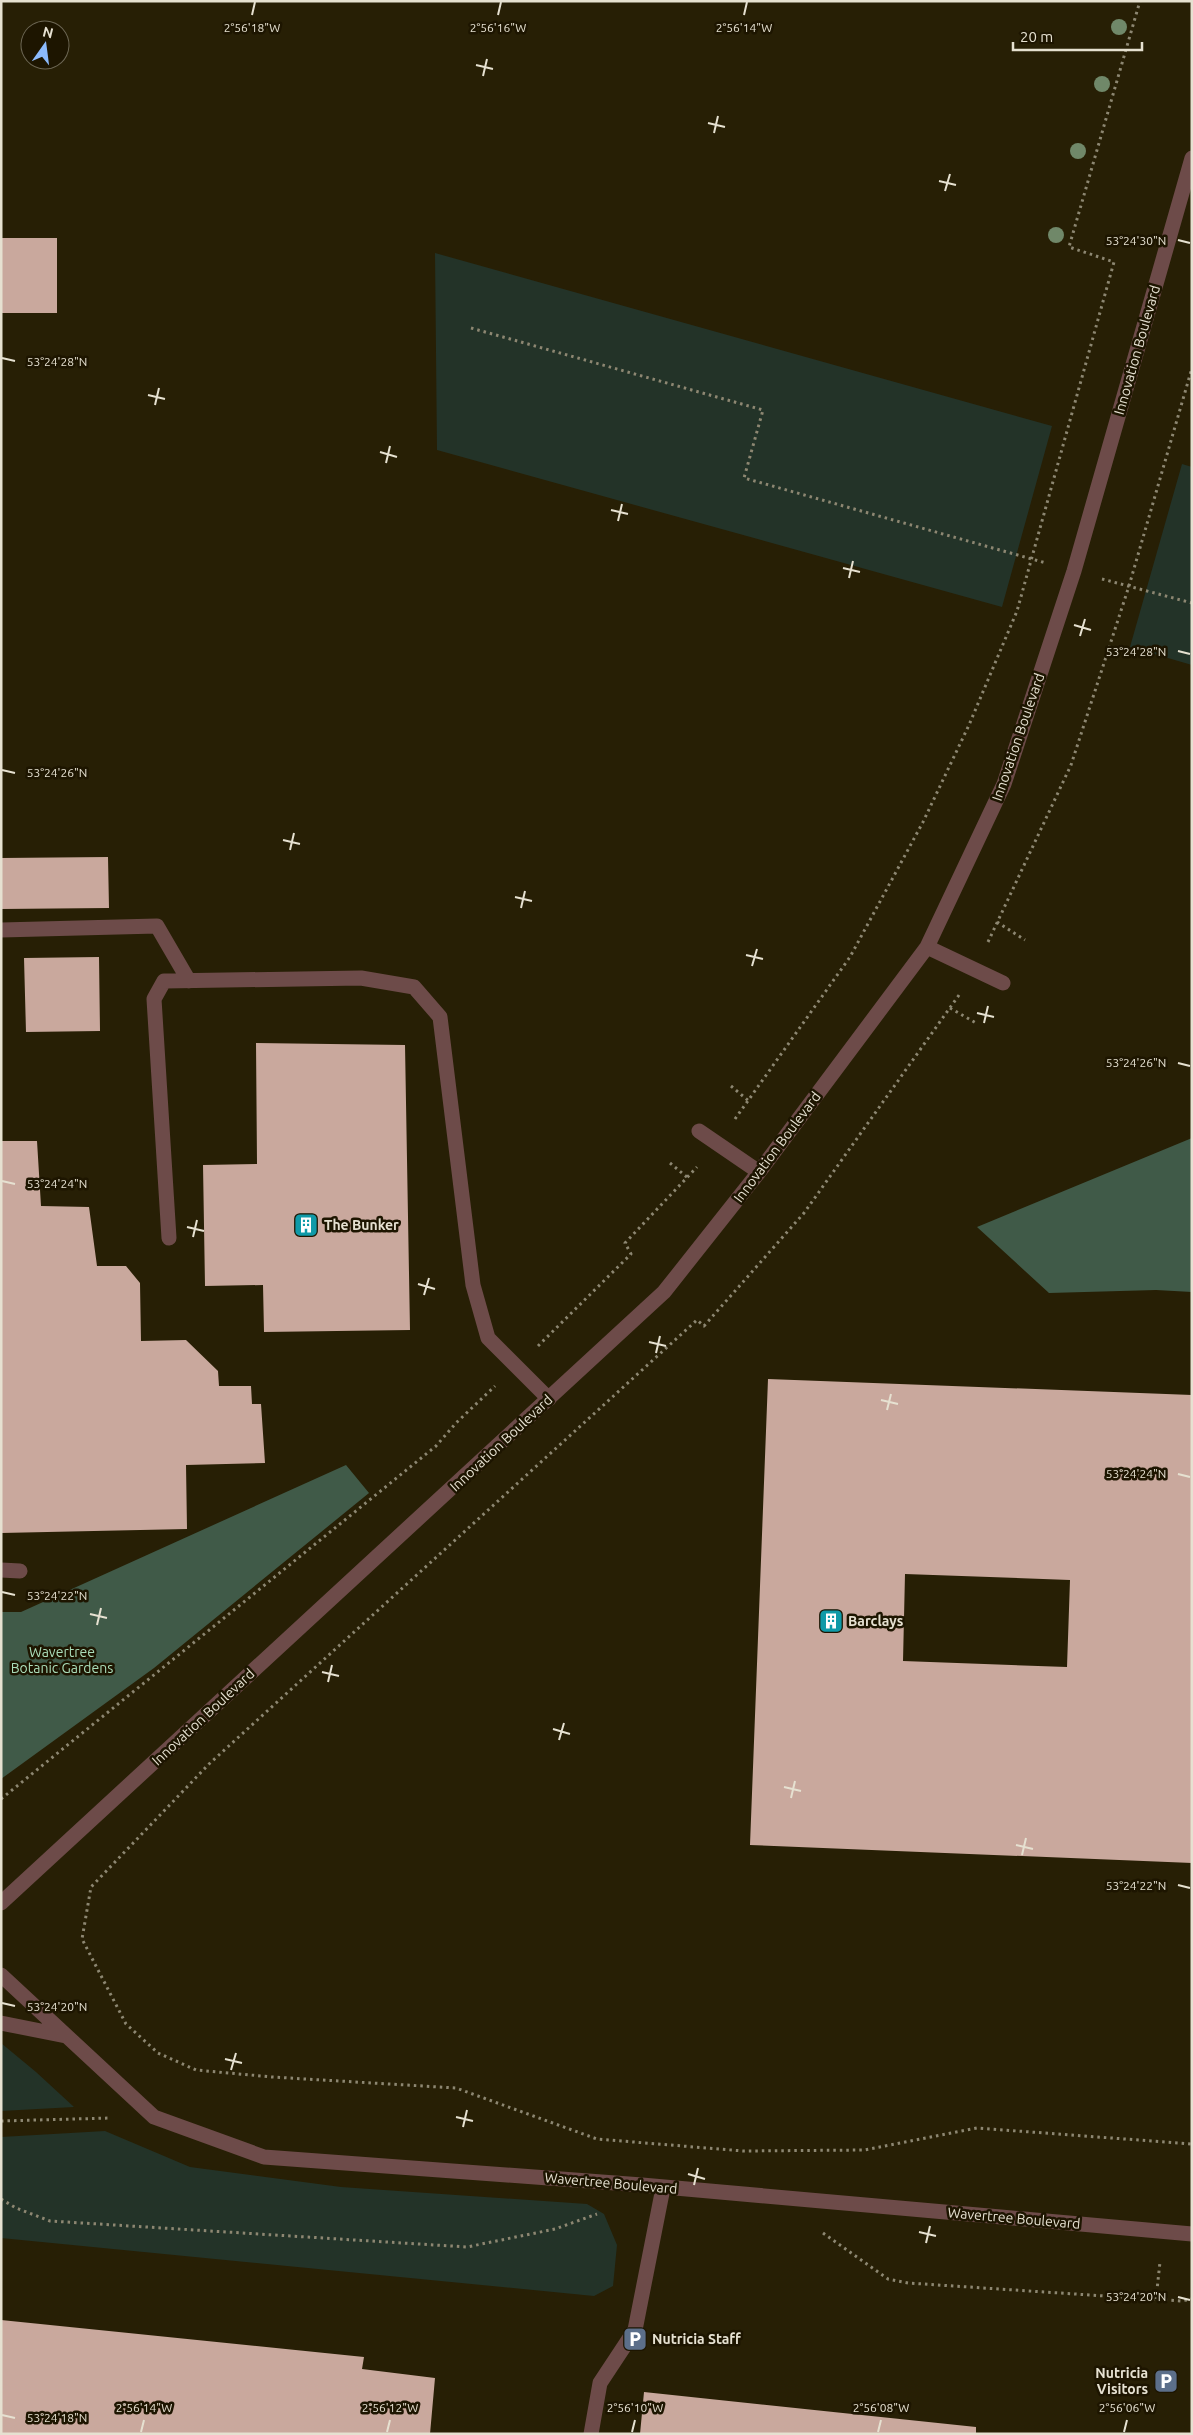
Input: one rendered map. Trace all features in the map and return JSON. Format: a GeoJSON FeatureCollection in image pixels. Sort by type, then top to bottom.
{"type":"FeatureCollection","features":[{"type":"Feature","properties":{"kind":"street","name":"Innovation Boulevard"},"geometry":{"type":"LineString","coordinates":[[1,1903],[664,1292],[759,1172],[927,947],[1004,784],[1074,571],[1192,158]]}},
{"type":"Feature","properties":{"kind":"street"},"geometry":{"type":"LineString","coordinates":[[1,930],[157,926],[189,981]]}},
{"type":"Feature","properties":{"kind":"street"},"geometry":{"type":"LineString","coordinates":[[927,947],[1003,983]]}},
{"type":"Feature","properties":{"kind":"street"},"geometry":{"type":"LineString","coordinates":[[169,1238],[154,999],[164,981],[361,978],[414,987],[440,1017],[473,1284],[488,1338],[549,1399]]}},
{"type":"Feature","properties":{"kind":"street"},"geometry":{"type":"LineString","coordinates":[[699,1131],[759,1172]]}},
{"type":"Feature","properties":{"kind":"street"},"geometry":{"type":"LineString","coordinates":[[1,1570],[20,1571]]}},
{"type":"Feature","properties":{"kind":"street","name":"Wavertree Boulevard"},"geometry":{"type":"LineString","coordinates":[[1,1975],[154,2117],[264,2157],[663,2188],[767,2194],[1192,2234]]}},
{"type":"Feature","properties":{"kind":"street"},"geometry":{"type":"LineString","coordinates":[[1,2023],[68,2036]]}},
{"type":"Feature","properties":{"kind":"street"},"geometry":{"type":"LineString","coordinates":[[591,2434],[600,2383],[634,2330],[663,2188]]}},
{"type":"Feature","properties":{"kind":"path"},"geometry":{"type":"LineString","coordinates":[[1,1799],[436,1446],[456,1422],[631,1254],[625,1243],[688,1178],[750,1102],[850,957],[923,822],[969,725],[1017,611],[1114,262],[1069,247],[1140,1]]}},
{"type":"Feature","properties":{"kind":"path"},"geometry":{"type":"LineString","coordinates":[[471,328],[763,410],[744,478],[1048,564]]}},
{"type":"Feature","properties":{"kind":"path"},"geometry":{"type":"LineString","coordinates":[[1192,368],[1129,586],[1071,765],[975,970],[950,1008],[804,1213],[704,1326],[697,1320],[209,1764],[91,1887],[82,1939],[126,2024],[158,2053],[196,2070],[272,2077],[456,2088],[597,2139],[742,2151],[864,2150],[977,2128],[1192,2144]]}},
{"type":"Feature","properties":{"kind":"path"},"geometry":{"type":"LineString","coordinates":[[1094,577],[1192,603]]}},
{"type":"Feature","properties":{"kind":"path"},"geometry":{"type":"LineString","coordinates":[[998,922],[1025,940]]}},
{"type":"Feature","properties":{"kind":"path"},"geometry":{"type":"LineString","coordinates":[[950,1008],[976,1023]]}},
{"type":"Feature","properties":{"kind":"path"},"geometry":{"type":"LineString","coordinates":[[731,1086],[750,1102]]}},
{"type":"Feature","properties":{"kind":"path"},"geometry":{"type":"LineString","coordinates":[[670,1164],[688,1178]]}},
{"type":"Feature","properties":{"kind":"path"},"geometry":{"type":"LineString","coordinates":[[1,2121],[154,2117]]}},
{"type":"Feature","properties":{"kind":"path"},"geometry":{"type":"LineString","coordinates":[[1,2199],[16,2208],[50,2221],[467,2247],[564,2226],[623,2205],[642,2185]]}},
{"type":"Feature","properties":{"kind":"path"},"geometry":{"type":"LineString","coordinates":[[815,2228],[888,2279],[908,2283],[1181,2301],[1192,2299]]}},
{"type":"Feature","properties":{"kind":"path"},"geometry":{"type":"LineString","coordinates":[[1156,2299],[1164,2232]]}},
{"type":"Feature","properties":{"kind":"green space"},"geometry":{"type":"Polygon","coordinates":[[[435,253],[1052,426],[1002,607],[437,450],[435,253]]]}},
{"type":"Feature","properties":{"kind":"green space"},"geometry":{"type":"Polygon","coordinates":[[[1182,464],[1192,467],[1192,665],[1130,647],[1182,464]]]}},
{"type":"Feature","properties":{"kind":"green space"},"geometry":{"type":"Polygon","coordinates":[[[1192,1138],[1192,1292],[1156,1290],[1049,1293],[977,1227],[1192,1138]]]}},
{"type":"Feature","properties":{"kind":"green space","name":"Wavertree Botanic Gardens"},"geometry":{"type":"Polygon","coordinates":[[[346,1465],[369,1493],[154,1668],[1,1779],[1,1612],[21,1612],[346,1465]]]}},
{"type":"Feature","properties":{"kind":"green space"},"geometry":{"type":"Polygon","coordinates":[[[1,2043],[36,2072],[74,2107],[1,2111],[1,2043]]]}},
{"type":"Feature","properties":{"kind":"green space"},"geometry":{"type":"Polygon","coordinates":[[[105,2131],[190,2167],[341,2187],[587,2204],[604,2214],[617,2245],[613,2286],[594,2296],[1,2238],[1,2137],[105,2131]]]}},
{"type":"Feature","properties":{"kind":"building"},"geometry":{"type":"Polygon","coordinates":[[[1,238],[57,238],[57,313],[1,313],[1,238]]]}},
{"type":"Feature","properties":{"kind":"building"},"geometry":{"type":"Polygon","coordinates":[[[108,857],[109,908],[1,909],[1,858],[108,857]]]}},
{"type":"Feature","properties":{"kind":"building"},"geometry":{"type":"Polygon","coordinates":[[[99,957],[100,1031],[26,1032],[24,958],[99,957]]]}},
{"type":"Feature","properties":{"kind":"building","name":"The Bunker"},"geometry":{"type":"Polygon","coordinates":[[[256,1043],[405,1045],[410,1330],[264,1332],[263,1285],[205,1286],[203,1165],[257,1164],[256,1043]]]}},
{"type":"Feature","properties":{"kind":"building"},"geometry":{"type":"Polygon","coordinates":[[[1,1141],[37,1141],[41,1206],[89,1207],[97,1266],[126,1266],[140,1283],[141,1341],[186,1340],[218,1371],[219,1386],[251,1386],[252,1404],[261,1404],[265,1463],[186,1465],[187,1529],[1,1533],[1,1141]]]}},
{"type":"Feature","properties":{"kind":"building","name":"Barclays"},"geometry":{"type":"Polygon","coordinates":[[[768,1379],[1192,1395],[1192,1863],[750,1845],[768,1379]],[[905,1574],[903,1661],[1067,1667],[1070,1580],[905,1574]]]}},
{"type":"Feature","properties":{"kind":"building"},"geometry":{"type":"Polygon","coordinates":[[[1,2320],[364,2357],[362,2369],[435,2378],[430,2434],[1,2434],[1,2320]]]}},
{"type":"Feature","properties":{"kind":"building"},"geometry":{"type":"Polygon","coordinates":[[[644,2392],[976,2427],[976,2434],[640,2434],[644,2392]]]}},
{"type":"Feature","properties":{"kind":"place","name":"The Bunker"},"geometry":{"type":"Point","coordinates":[306,1225]}},
{"type":"Feature","properties":{"kind":"place","name":"Barclays"},"geometry":{"type":"Point","coordinates":[831,1621]}},
{"type":"Feature","properties":{"kind":"place","name":"Nutricia Staff"},"geometry":{"type":"Point","coordinates":[635,2339]}},
{"type":"Feature","properties":{"kind":"place","name":"Nutricia Visitors"},"geometry":{"type":"Point","coordinates":[1166,2381]}}]}
